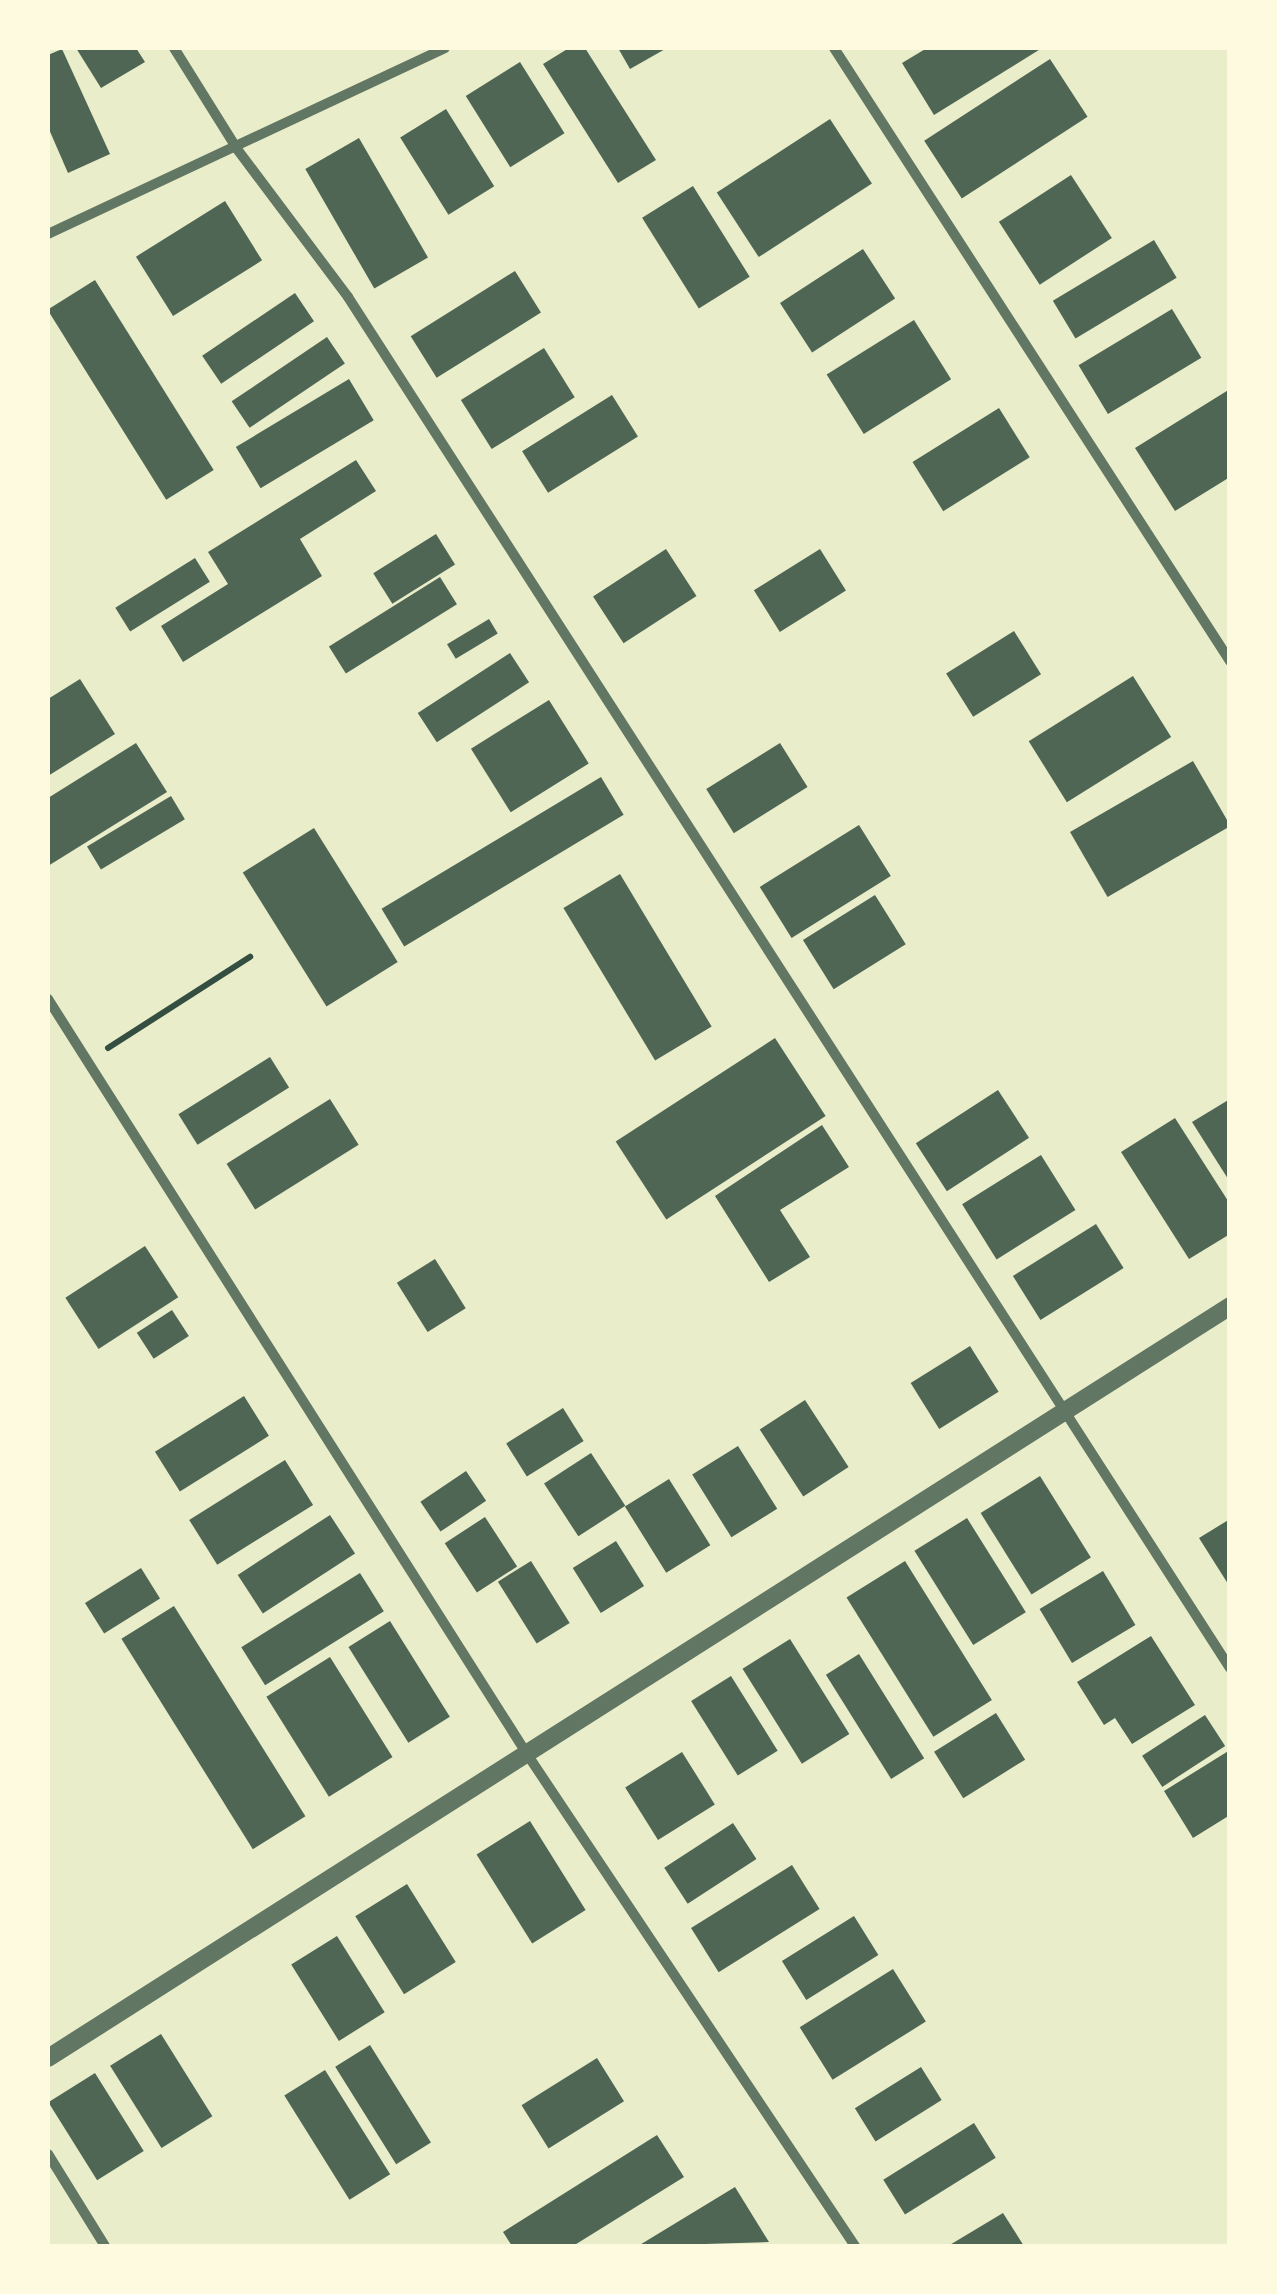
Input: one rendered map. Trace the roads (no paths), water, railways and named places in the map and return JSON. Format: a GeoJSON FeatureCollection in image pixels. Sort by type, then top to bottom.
{"type":"FeatureCollection","features":[{"type":"Feature","properties":{"kind":"street"},"geometry":{"type":"LineString","coordinates":[[174,48],[237,149],[348,296],[1061,1415],[1230,1668]]}},
{"type":"Feature","properties":{"kind":"street"},"geometry":{"type":"LineString","coordinates":[[48,234],[237,149],[445,48]]}},
{"type":"Feature","properties":{"kind":"street"},"geometry":{"type":"LineString","coordinates":[[834,48],[1230,661]]}},
{"type":"Feature","properties":{"kind":"street"},"geometry":{"type":"LineString","coordinates":[[48,999],[526,1754],[854,2246]]}},
{"type":"Feature","properties":{"kind":"street"},"geometry":{"type":"LineString","coordinates":[[48,2058],[1230,1306]]}},
{"type":"Feature","properties":{"kind":"street"},"geometry":{"type":"LineString","coordinates":[[48,2154],[105,2246]]}}]}
